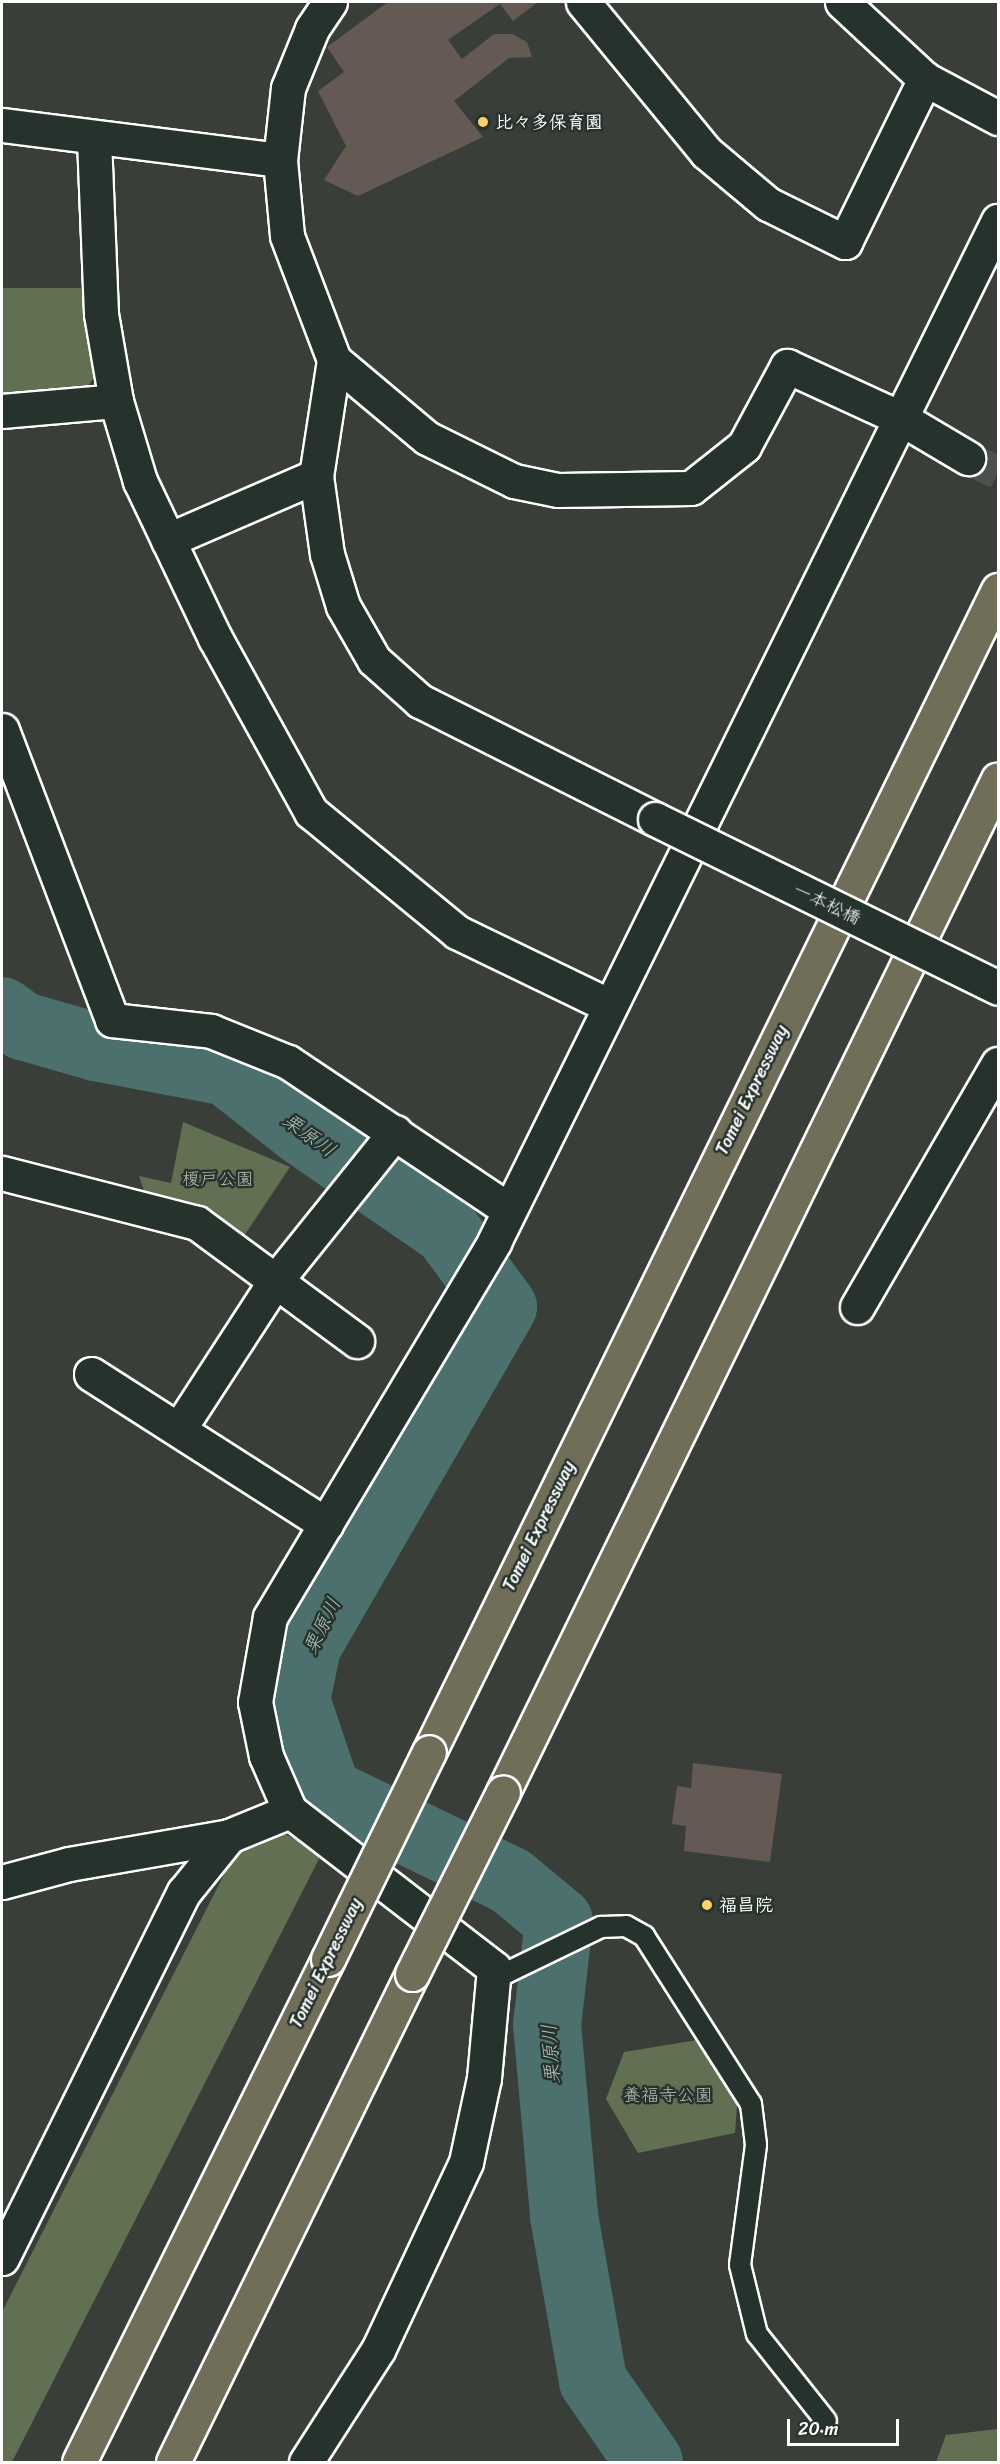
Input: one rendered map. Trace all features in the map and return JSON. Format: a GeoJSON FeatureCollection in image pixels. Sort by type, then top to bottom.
{"type":"FeatureCollection","features":[{"type":"Feature","properties":{"kind":"highway","name":"Tomei Expressway"},"geometry":{"type":"LineString","coordinates":[[79,2463],[999,590]]}},
{"type":"Feature","properties":{"kind":"highway"},"geometry":{"type":"LineString","coordinates":[[173,2463],[999,779]]}},
{"type":"Feature","properties":{"kind":"street"},"geometry":{"type":"LineString","coordinates":[[330,2],[312,29],[288,88],[280,160],[287,236],[334,360],[427,438],[514,481],[558,490],[691,488],[744,446],[787,366],[902,419],[968,458]]}},
{"type":"Feature","properties":{"kind":"street"},"geometry":{"type":"LineString","coordinates":[[583,2],[706,152],[768,204],[845,242],[925,79]]}},
{"type":"Feature","properties":{"kind":"street"},"geometry":{"type":"LineString","coordinates":[[842,2],[925,79],[999,118]]}},
{"type":"Feature","properties":{"kind":"street"},"geometry":{"type":"LineString","coordinates":[[2,125],[94,140],[280,160]]}},
{"type":"Feature","properties":{"kind":"street"},"geometry":{"type":"LineString","coordinates":[[94,140],[101,314],[116,401],[140,481],[214,638],[311,812],[457,932],[608,1005]]}},
{"type":"Feature","properties":{"kind":"street"},"geometry":{"type":"LineString","coordinates":[[306,2463],[378,2350],[466,2162],[484,2078],[500,1971],[290,1811],[266,1756],[255,1702],[259,1662],[270,1617],[494,1242],[506,1209],[999,221]]}},
{"type":"Feature","properties":{"kind":"street","name":"一本松橋"},"geometry":{"type":"LineString","coordinates":[[334,360],[316,476],[327,554],[343,606],[374,660],[420,701],[999,988]]}},
{"type":"Feature","properties":{"kind":"street"},"geometry":{"type":"LineString","coordinates":[[2,411],[116,401]]}},
{"type":"Feature","properties":{"kind":"street"},"geometry":{"type":"LineString","coordinates":[[168,540],[316,476]]}},
{"type":"Feature","properties":{"kind":"street"},"geometry":{"type":"LineString","coordinates":[[2,730],[112,1020],[222,1036],[288,1062],[387,1142],[506,1209]]}},
{"type":"Feature","properties":{"kind":"street"},"geometry":{"type":"LineString","coordinates":[[857,1307],[999,1064]]}},
{"type":"Feature","properties":{"kind":"street"},"geometry":{"type":"LineString","coordinates":[[179,1429],[273,1284],[387,1142]]}},
{"type":"Feature","properties":{"kind":"street"},"geometry":{"type":"LineString","coordinates":[[2,1173],[197,1223],[273,1284],[357,1341]]}},
{"type":"Feature","properties":{"kind":"street"},"geometry":{"type":"LineString","coordinates":[[91,1374],[326,1524]]}},
{"type":"Feature","properties":{"kind":"street"},"geometry":{"type":"LineString","coordinates":[[2,1882],[69,1864],[229,1836],[290,1811]]}},
{"type":"Feature","properties":{"kind":"street"},"geometry":{"type":"LineString","coordinates":[[2,2258],[184,1892],[229,1836]]}},
{"type":"Feature","properties":{"kind":"lane"},"geometry":{"type":"LineString","coordinates":[[500,1971],[586,1932],[626,1926],[644,1936],[751,2104],[756,2145],[740,2265],[757,2334],[826,2421]]}},
{"type":"Feature","properties":{"kind":"green space"},"geometry":{"type":"Polygon","coordinates":[[[2,288],[85,288],[95,376],[86,389],[2,397],[2,288]]]}},
{"type":"Feature","properties":{"kind":"green space","name":"榎戸公園"},"geometry":{"type":"Polygon","coordinates":[[[183,1122],[290,1167],[240,1242],[145,1194],[139,1176],[171,1183],[183,1122]]]}},
{"type":"Feature","properties":{"kind":"green space"},"geometry":{"type":"Polygon","coordinates":[[[277,1830],[322,1853],[12,2462],[2,2462],[2,2312],[240,1843],[277,1830]]]}},
{"type":"Feature","properties":{"kind":"green space","name":"養福寺公園"},"geometry":{"type":"Polygon","coordinates":[[[697,2040],[737,2104],[735,2133],[638,2153],[606,2099],[624,2052],[697,2040]]]}},
{"type":"Feature","properties":{"kind":"green space"},"geometry":{"type":"Polygon","coordinates":[[[998,2429],[998,2462],[936,2462],[946,2435],[998,2429]]]}},
{"type":"Feature","properties":{"kind":"building"},"geometry":{"type":"Polygon","coordinates":[[[388,2],[538,2],[513,21],[500,4],[448,40],[462,59],[494,34],[512,34],[527,42],[532,57],[509,58],[454,101],[483,137],[358,196],[324,180],[346,146],[318,91],[344,72],[327,47],[388,2]]]}},
{"type":"Feature","properties":{"kind":"building"},"geometry":{"type":"Polygon","coordinates":[[[693,1763],[782,1774],[770,1862],[684,1851],[686,1826],[672,1824],[677,1786],[691,1788],[693,1763]]]}},
{"type":"Feature","properties":{"kind":"waterway","name":"栗原川"},"geometry":{"type":"LineString","coordinates":[[2,1011],[23,1026],[96,1047],[227,1072],[303,1132],[447,1231],[503,1307],[307,1647],[296,1700],[327,1792],[511,1881],[559,1921],[547,2024],[564,2216],[593,2381],[649,2462]]}},
{"type":"Feature","properties":{"kind":"tunnel"},"geometry":{"type":"LineString","coordinates":[[968,458],[998,472]]}},
{"type":"Feature","properties":{"kind":"place","name":"比々多保育園"},"geometry":{"type":"Point","coordinates":[483,122]}},
{"type":"Feature","properties":{"kind":"place","name":"福昌院"},"geometry":{"type":"Point","coordinates":[707,1905]}}]}
